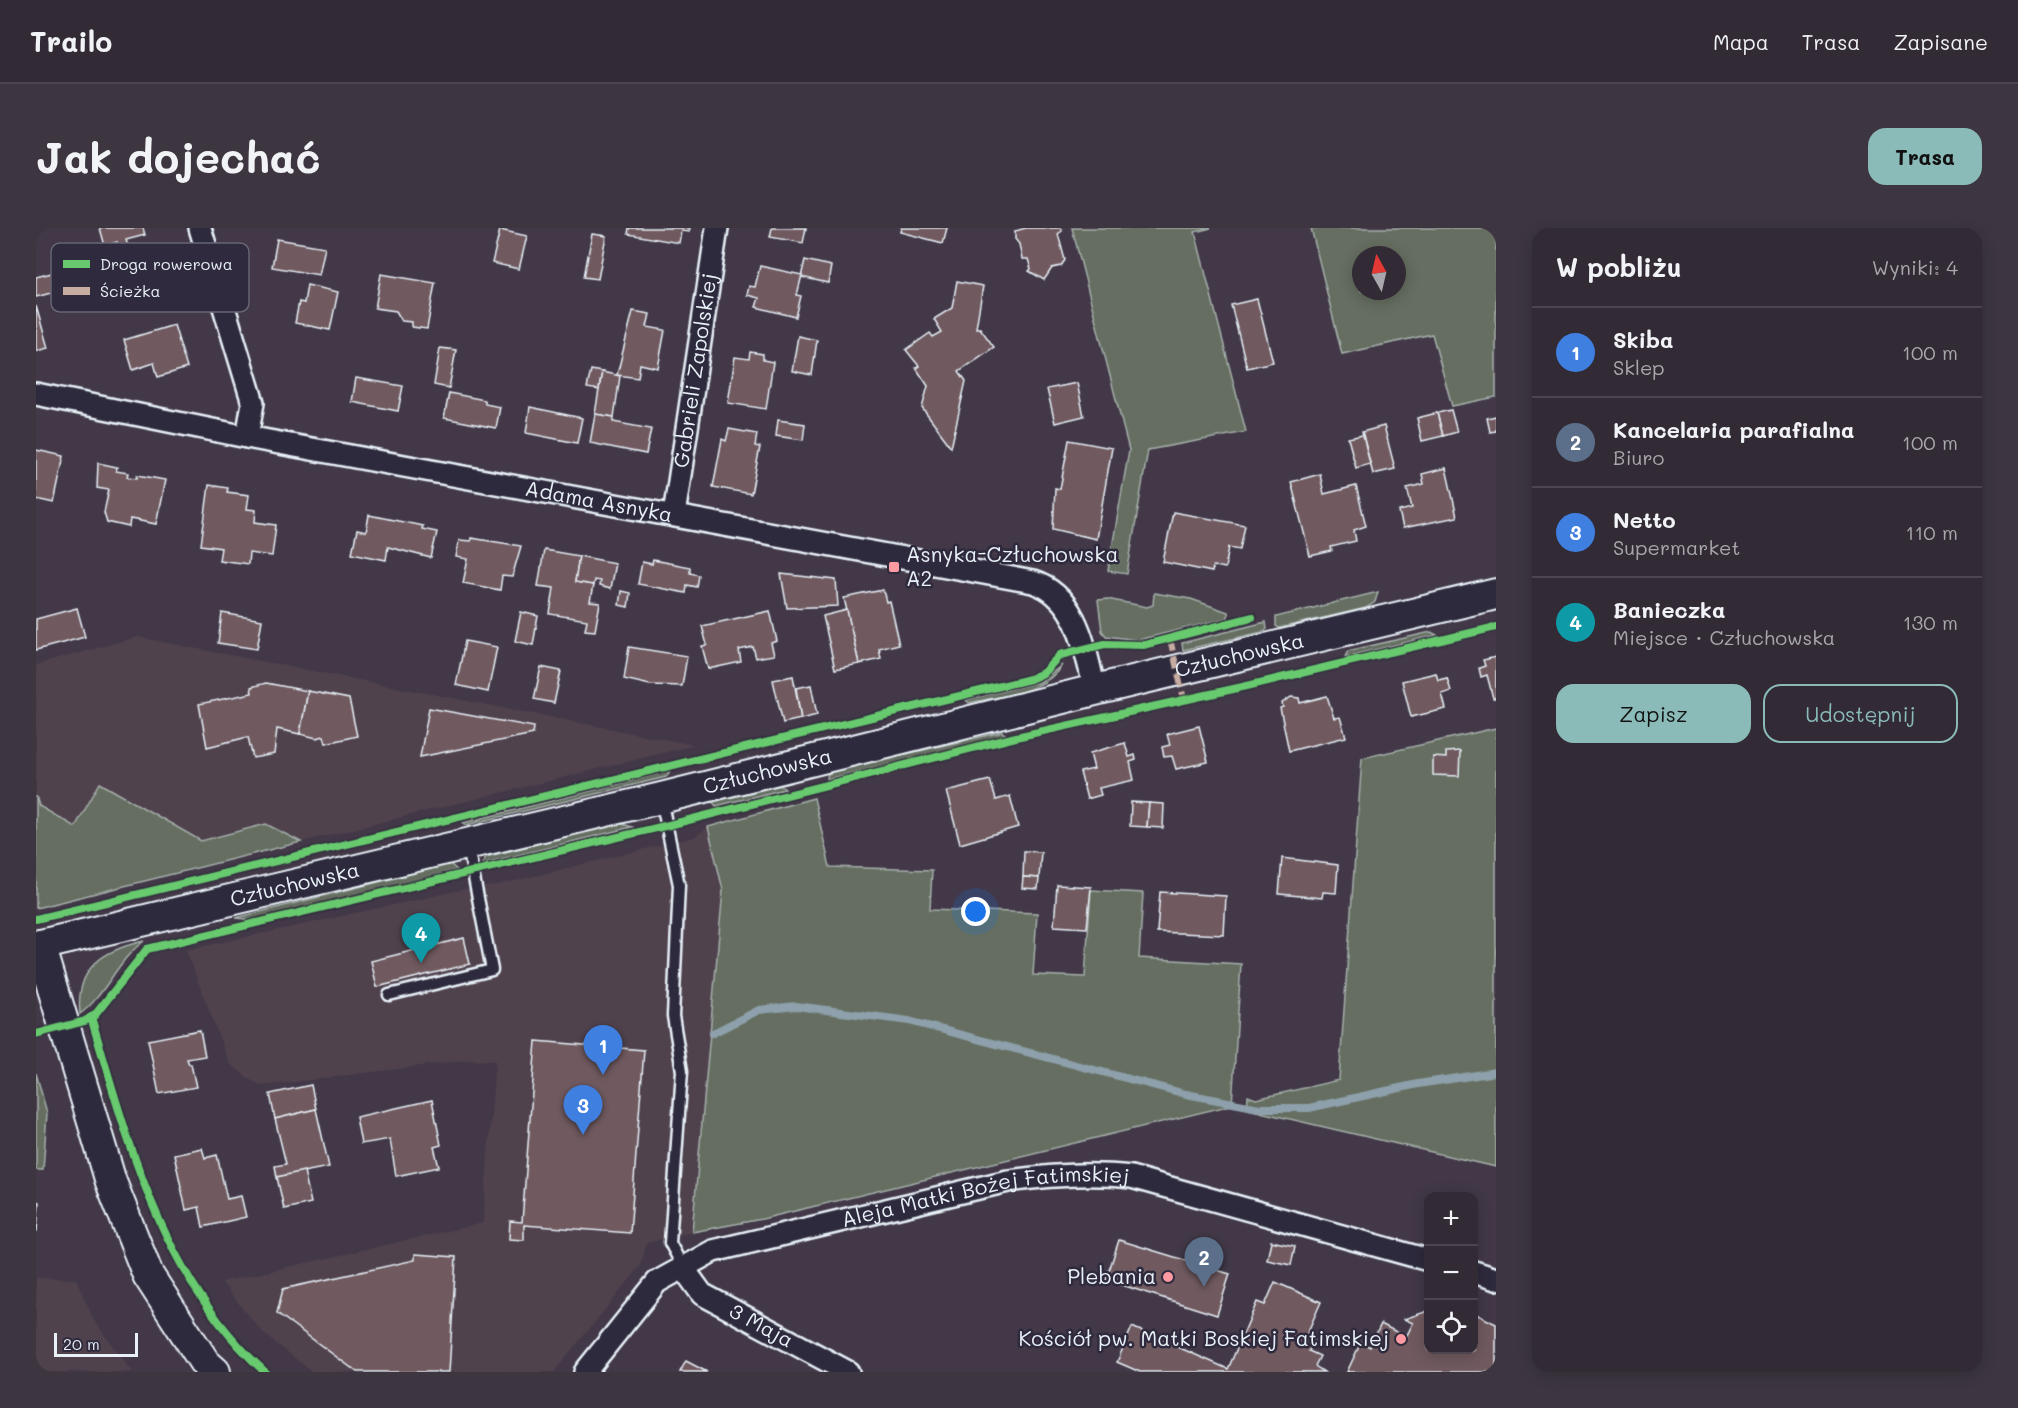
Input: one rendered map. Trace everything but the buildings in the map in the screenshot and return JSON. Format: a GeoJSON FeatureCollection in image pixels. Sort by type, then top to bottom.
{"type":"FeatureCollection","features":[{"type":"Feature","properties":{"kind":"main road","name":"Człuchowska"},"geometry":{"type":"LineString","coordinates":[[38,946],[661,798],[1095,690],[1496,594]]}},
{"type":"Feature","properties":{"kind":"main road"},"geometry":{"type":"LineString","coordinates":[[38,946],[105,1168],[148,1275],[205,1363],[215,1372]]}},
{"type":"Feature","properties":{"kind":"street"},"geometry":{"type":"LineString","coordinates":[[200,228],[205,243]]}},
{"type":"Feature","properties":{"kind":"street","name":"Gabrieli Zapolskiej"},"geometry":{"type":"LineString","coordinates":[[674,515],[717,228]]}},
{"type":"Feature","properties":{"kind":"street"},"geometry":{"type":"LineString","coordinates":[[225,312],[253,403],[247,437]]}},
{"type":"Feature","properties":{"kind":"street","name":"Adama Asnyka"},"geometry":{"type":"LineString","coordinates":[[36,394],[247,437],[1045,586],[1058,596],[1070,611],[1081,635],[1095,690]]}},
{"type":"Feature","properties":{"kind":"street","name":"Aleja Matki Bożej Fatimskiej"},"geometry":{"type":"LineString","coordinates":[[585,1372],[657,1282],[713,1251],[1008,1181],[1055,1174],[1096,1173],[1142,1180],[1424,1259]]}},
{"type":"Feature","properties":{"kind":"street","name":"3 Maja"},"geometry":{"type":"LineString","coordinates":[[684,1269],[702,1294],[848,1372]]}},
{"type":"Feature","properties":{"kind":"street"},"geometry":{"type":"LineString","coordinates":[[1478,1274],[1496,1279]]}},
{"type":"Feature","properties":{"kind":"lane"},"geometry":{"type":"LineString","coordinates":[[661,798],[679,885],[673,1016],[682,1071],[670,1243],[684,1269]]}},
{"type":"Feature","properties":{"kind":"lane"},"geometry":{"type":"LineString","coordinates":[[389,995],[492,970],[468,843]]}},
{"type":"Feature","properties":{"kind":"shaded area"},"geometry":{"type":"Polygon","coordinates":[[[137,637],[695,745],[301,842],[266,824],[201,841],[100,783],[75,827],[39,806],[36,796],[36,665],[137,637]]]}},
{"type":"Feature","properties":{"kind":"shaded area"},"geometry":{"type":"Polygon","coordinates":[[[708,827],[723,890],[692,1232],[647,1243],[640,1267],[554,1372],[312,1372],[263,1333],[221,1282],[483,1223],[495,1061],[468,1060],[263,1086],[252,1081],[229,1063],[186,950],[461,890],[498,885],[694,837],[708,827]]]}},
{"type":"Feature","properties":{"kind":"shaded area"},"geometry":{"type":"Polygon","coordinates":[[[36,1278],[76,1279],[95,1322],[132,1372],[36,1372],[36,1278]]]}},
{"type":"Feature","properties":{"kind":"green space"},"geometry":{"type":"Polygon","coordinates":[[[1072,228],[1211,228],[1195,232],[1246,432],[1148,450],[1127,574],[1108,571],[1129,450],[1072,228]]]}},
{"type":"Feature","properties":{"kind":"green space"},"geometry":{"type":"Polygon","coordinates":[[[1311,228],[1496,228],[1496,397],[1452,406],[1432,334],[1342,354],[1311,228]]]}},
{"type":"Feature","properties":{"kind":"green space"},"geometry":{"type":"Polygon","coordinates":[[[1378,592],[1375,602],[1366,608],[1279,628],[1276,626],[1276,617],[1378,592]]]}},
{"type":"Feature","properties":{"kind":"green space"},"geometry":{"type":"Polygon","coordinates":[[[1154,593],[1191,599],[1228,612],[1228,618],[1138,640],[1106,636],[1102,631],[1098,600],[1107,599],[1147,607],[1153,605],[1154,593]]]}},
{"type":"Feature","properties":{"kind":"green space"},"geometry":{"type":"Polygon","coordinates":[[[1266,622],[1267,629],[1262,632],[1183,650],[1182,643],[1266,622]]]}},
{"type":"Feature","properties":{"kind":"green space"},"geometry":{"type":"Polygon","coordinates":[[[1431,632],[1437,635],[1345,657],[1348,651],[1431,632]]]}},
{"type":"Feature","properties":{"kind":"green space"},"geometry":{"type":"Polygon","coordinates":[[[1062,665],[1054,675],[1033,688],[969,703],[966,700],[1040,682],[1062,665]]]}},
{"type":"Feature","properties":{"kind":"green space"},"geometry":{"type":"Polygon","coordinates":[[[1496,728],[1496,1167],[1247,1109],[1248,1096],[1256,1099],[1339,1080],[1362,758],[1496,728]]]}},
{"type":"Feature","properties":{"kind":"green space"},"geometry":{"type":"Polygon","coordinates":[[[1002,732],[1008,736],[827,779],[828,772],[1002,732]]]}},
{"type":"Feature","properties":{"kind":"green space"},"geometry":{"type":"Polygon","coordinates":[[[670,771],[666,777],[466,825],[463,823],[670,771]]]}},
{"type":"Feature","properties":{"kind":"green space"},"geometry":{"type":"Polygon","coordinates":[[[100,783],[201,841],[266,824],[301,842],[36,908],[36,796],[39,806],[75,827],[100,783]]]}},
{"type":"Feature","properties":{"kind":"green space"},"geometry":{"type":"Polygon","coordinates":[[[780,785],[785,789],[716,806],[711,800],[780,785]]]}},
{"type":"Feature","properties":{"kind":"green space"},"geometry":{"type":"Polygon","coordinates":[[[814,798],[830,867],[932,870],[930,909],[1037,913],[1033,975],[1085,977],[1091,890],[1143,893],[1139,958],[1241,964],[1232,1105],[762,1219],[692,1232],[723,890],[708,827],[814,798]]]}},
{"type":"Feature","properties":{"kind":"green space"},"geometry":{"type":"Polygon","coordinates":[[[619,823],[632,827],[482,864],[486,857],[619,823]]]}},
{"type":"Feature","properties":{"kind":"green space"},"geometry":{"type":"Polygon","coordinates":[[[450,864],[457,870],[256,920],[236,918],[450,864]]]}},
{"type":"Feature","properties":{"kind":"green space"},"geometry":{"type":"Polygon","coordinates":[[[144,941],[126,958],[97,997],[80,1014],[82,984],[95,963],[116,950],[144,941]]]}},
{"type":"Feature","properties":{"kind":"green space"},"geometry":{"type":"Polygon","coordinates":[[[36,1073],[47,1113],[43,1170],[36,1170],[36,1073]]]}},
{"type":"Feature","properties":{"kind":"waterway"},"geometry":{"type":"LineString","coordinates":[[713,1033],[759,1010],[796,1006],[909,1021],[1186,1094],[1259,1108],[1309,1108],[1418,1084],[1496,1072]]}},
{"type":"Feature","properties":{"kind":"marked path"},"geometry":{"type":"LineString","coordinates":[[1170,639],[1184,699]]}},
{"type":"Feature","properties":{"kind":"cycle path"},"geometry":{"type":"LineString","coordinates":[[36,919],[1030,679],[1043,673],[1060,655],[1105,644],[1144,645],[1252,617]]}},
{"type":"Feature","properties":{"kind":"cycle path"},"geometry":{"type":"LineString","coordinates":[[36,1034],[85,1021],[95,1015],[147,949],[669,825],[1016,737],[1247,686],[1496,627]]}},
{"type":"Feature","properties":{"kind":"cycle path"},"geometry":{"type":"LineString","coordinates":[[91,1017],[136,1161],[175,1252],[200,1295],[230,1335],[265,1372]]}},
{"type":"Feature","properties":{"kind":"place","name":"Asnyka-Człuchowska A2"},"geometry":{"type":"Point","coordinates":[894,567]}},
{"type":"Feature","properties":{"kind":"place","name":"Banieczka"},"geometry":{"type":"Point","coordinates":[421,963]}},
{"type":"Feature","properties":{"kind":"place","name":"Skiba"},"geometry":{"type":"Point","coordinates":[603,1075]}},
{"type":"Feature","properties":{"kind":"place","name":"Netto"},"geometry":{"type":"Point","coordinates":[583,1135]}},
{"type":"Feature","properties":{"kind":"place","name":"Plebania"},"geometry":{"type":"Point","coordinates":[1168,1277]}},
{"type":"Feature","properties":{"kind":"place","name":"Kancelaria parafialna"},"geometry":{"type":"Point","coordinates":[1204,1287]}},
{"type":"Feature","properties":{"kind":"place","name":"Kościół pw. Matki Boskiej Fatimskiej"},"geometry":{"type":"Point","coordinates":[1401,1339]}}]}
